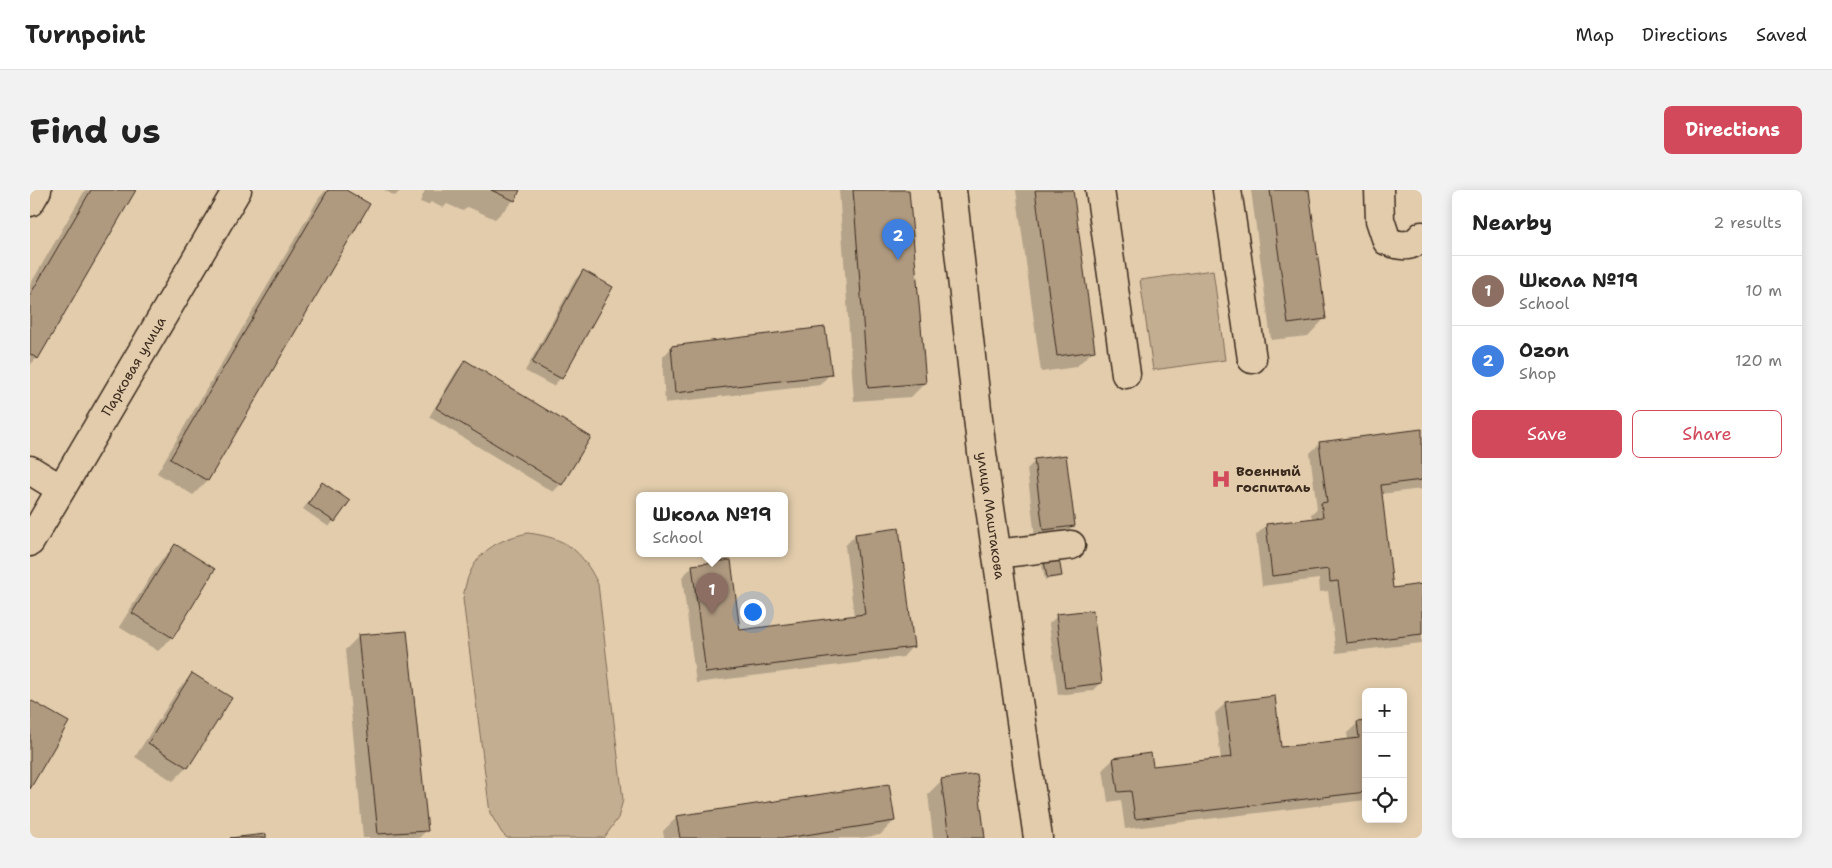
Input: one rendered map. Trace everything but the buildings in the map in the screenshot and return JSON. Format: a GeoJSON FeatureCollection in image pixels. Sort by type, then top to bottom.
{"type":"FeatureCollection","features":[{"type":"Feature","properties":{"kind":"street"},"geometry":{"type":"LineString","coordinates":[[30,202],[37,190]]}},
{"type":"Feature","properties":{"kind":"street","name":"Парковая улица"},"geometry":{"type":"LineString","coordinates":[[30,542],[237,190]]}},
{"type":"Feature","properties":{"kind":"street","name":"улица Маштакова"},"geometry":{"type":"LineString","coordinates":[[952,190],[982,453],[1038,838]]}},
{"type":"Feature","properties":{"kind":"street"},"geometry":{"type":"LineString","coordinates":[[1100,190],[1126,374]]}},
{"type":"Feature","properties":{"kind":"street"},"geometry":{"type":"LineString","coordinates":[[1227,190],[1252,358]]}},
{"type":"Feature","properties":{"kind":"street"},"geometry":{"type":"LineString","coordinates":[[1379,190],[1380,220],[1387,241],[1408,246],[1422,236]]}},
{"type":"Feature","properties":{"kind":"street"},"geometry":{"type":"LineString","coordinates":[[30,470],[61,489]]}},
{"type":"Feature","properties":{"kind":"street"},"geometry":{"type":"LineString","coordinates":[[997,554],[1071,545]]}},
{"type":"Feature","properties":{"kind":"shaded area"},"geometry":{"type":"Polygon","coordinates":[[[1213,270],[1225,360],[1153,370],[1140,280],[1213,270]]]}},
{"type":"Feature","properties":{"kind":"shaded area"},"geometry":{"type":"Polygon","coordinates":[[[528,533],[553,538],[571,547],[585,562],[598,584],[623,800],[618,818],[604,838],[507,838],[490,813],[463,599],[470,573],[475,563],[483,554],[502,541],[528,533]]]}},
{"type":"Feature","properties":{"kind":"place","name":"Ozon"},"geometry":{"type":"Point","coordinates":[898,260]}},
{"type":"Feature","properties":{"kind":"place","name":"Военный госпиталь"},"geometry":{"type":"Point","coordinates":[1221,479]}},
{"type":"Feature","properties":{"kind":"place","name":"Школа №19"},"geometry":{"type":"Point","coordinates":[712,614]}}]}
